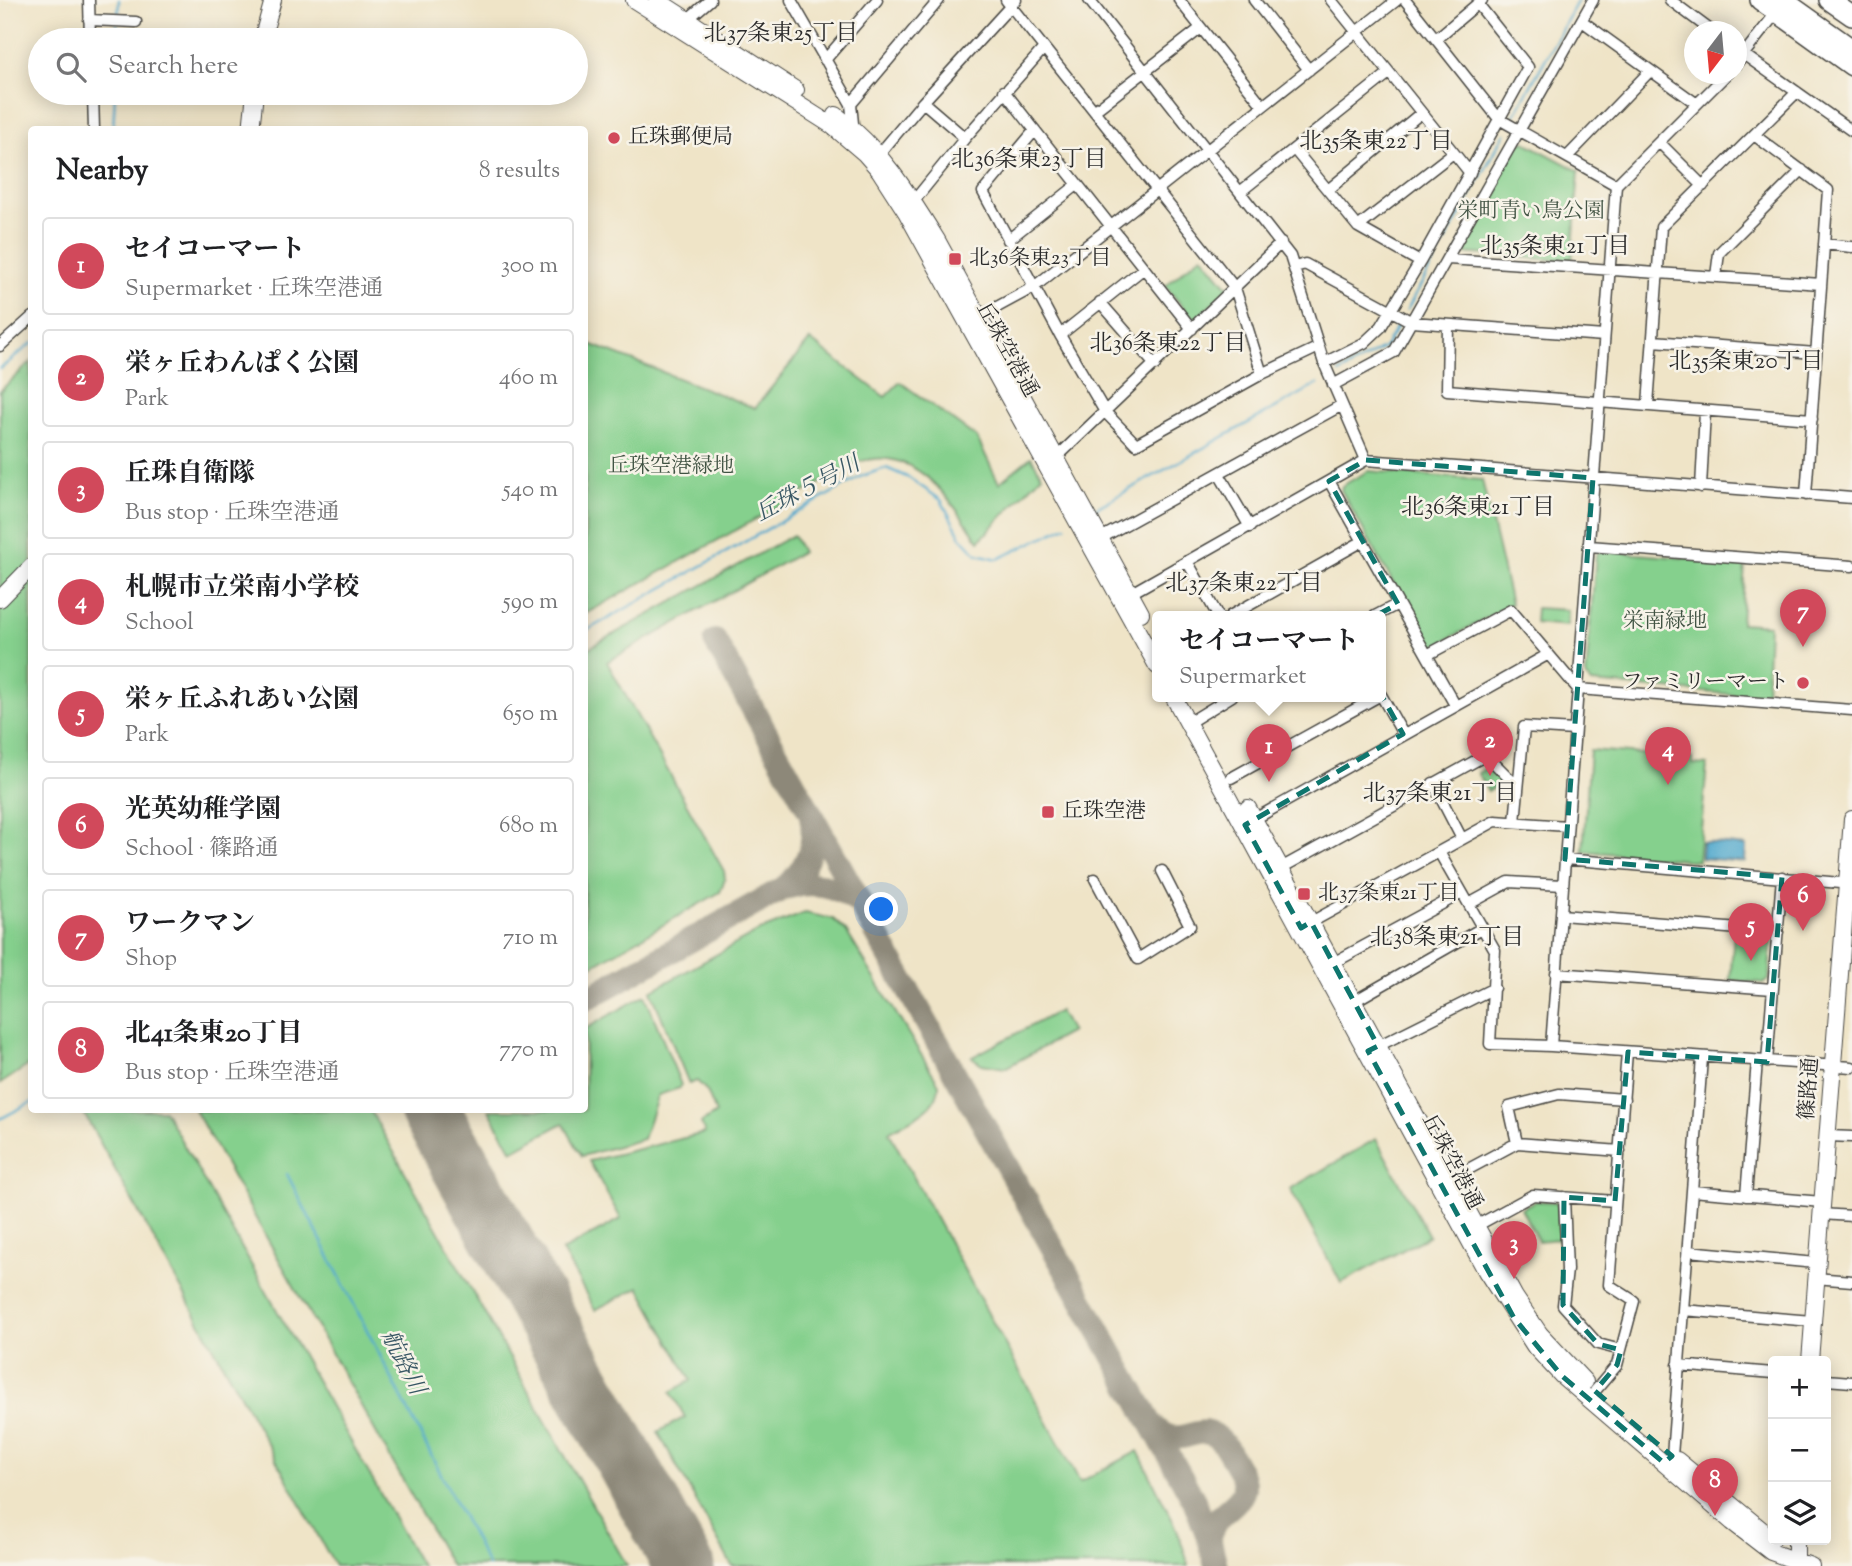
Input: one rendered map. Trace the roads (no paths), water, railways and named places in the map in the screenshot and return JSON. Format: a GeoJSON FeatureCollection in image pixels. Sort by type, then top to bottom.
{"type":"FeatureCollection","features":[{"type":"Feature","properties":{"kind":"highway"},"geometry":{"type":"LineString","coordinates":[[1760,0],[1780,6],[1852,49]]}},
{"type":"Feature","properties":{"kind":"highway"},"geometry":{"type":"LineString","coordinates":[[1806,0],[1852,33]]}},
{"type":"Feature","properties":{"kind":"highway"},"geometry":{"type":"LineString","coordinates":[[1829,0],[1852,16]]}},
{"type":"Feature","properties":{"kind":"highway"},"geometry":{"type":"LineString","coordinates":[[1780,6],[1852,66]]}},
{"type":"Feature","properties":{"kind":"main road"},"geometry":{"type":"LineString","coordinates":[[265,28],[272,0]]}},
{"type":"Feature","properties":{"kind":"main road","name":"丘珠空港通"},"geometry":{"type":"LineString","coordinates":[[634,0],[853,137]]}},
{"type":"Feature","properties":{"kind":"main road","name":"丘珠空港通"},"geometry":{"type":"LineString","coordinates":[[657,0],[838,117],[853,137],[876,158],[910,207],[1126,596],[1152,635]]}},
{"type":"Feature","properties":{"kind":"main road"},"geometry":{"type":"LineString","coordinates":[[251,126],[254,105]]}},
{"type":"Feature","properties":{"kind":"main road","name":"丘珠空港通"},"geometry":{"type":"LineString","coordinates":[[973,320],[1101,538],[1152,655]]}},
{"type":"Feature","properties":{"kind":"main road"},"geometry":{"type":"LineString","coordinates":[[0,599],[28,570]]}},
{"type":"Feature","properties":{"kind":"main road","name":"丘珠空港通"},"geometry":{"type":"LineString","coordinates":[[1178,702],[1231,778],[1250,822],[1281,867],[1306,925],[1333,963],[1348,1004]]}},
{"type":"Feature","properties":{"kind":"main road","name":"丘珠空港通"},"geometry":{"type":"LineString","coordinates":[[1188,702],[1193,720],[1373,1049],[1450,1179],[1515,1297],[1540,1334],[1570,1368],[1732,1522],[1771,1552],[1798,1565]]}},
{"type":"Feature","properties":{"kind":"main road","name":"篠路通"},"geometry":{"type":"LineString","coordinates":[[1810,1356],[1815,1271],[1850,884],[1852,819]]}},
{"type":"Feature","properties":{"kind":"main road","name":"丘珠空港通"},"geometry":{"type":"LineString","coordinates":[[1373,1049],[1500,1295],[1528,1337],[1562,1376],[1768,1534]]}},
{"type":"Feature","properties":{"kind":"main road","name":"丘珠空港通"},"geometry":{"type":"LineString","coordinates":[[1780,1545],[1798,1565]]}},
{"type":"Feature","properties":{"kind":"main road"},"geometry":{"type":"LineString","coordinates":[[1796,1545],[1798,1565]]}},
{"type":"Feature","properties":{"kind":"street"},"geometry":{"type":"LineString","coordinates":[[89,0],[89,28]]}},
{"type":"Feature","properties":{"kind":"street"},"geometry":{"type":"LineString","coordinates":[[688,19],[710,0]]}},
{"type":"Feature","properties":{"kind":"street"},"geometry":{"type":"LineString","coordinates":[[791,0],[851,104],[853,137]]}},
{"type":"Feature","properties":{"kind":"street"},"geometry":{"type":"LineString","coordinates":[[825,60],[877,0]]}},
{"type":"Feature","properties":{"kind":"street"},"geometry":{"type":"LineString","coordinates":[[851,104],[939,0]]}},
{"type":"Feature","properties":{"kind":"street"},"geometry":{"type":"LineString","coordinates":[[1089,0],[1281,243],[1295,267],[1324,363],[1366,460]]}},
{"type":"Feature","properties":{"kind":"street"},"geometry":{"type":"LineString","coordinates":[[1179,0],[1263,106]]}},
{"type":"Feature","properties":{"kind":"street"},"geometry":{"type":"LineString","coordinates":[[1254,0],[1309,70]]}},
{"type":"Feature","properties":{"kind":"street"},"geometry":{"type":"LineString","coordinates":[[1331,0],[1469,173]]}},
{"type":"Feature","properties":{"kind":"street"},"geometry":{"type":"LineString","coordinates":[[973,320],[1034,287],[1397,0]]}},
{"type":"Feature","properties":{"kind":"street"},"geometry":{"type":"LineString","coordinates":[[1405,0],[1499,119],[1616,185]]}},
{"type":"Feature","properties":{"kind":"street"},"geometry":{"type":"LineString","coordinates":[[1333,385],[1394,352],[1594,0]]}},
{"type":"Feature","properties":{"kind":"street"},"geometry":{"type":"LineString","coordinates":[[1670,0],[1698,21]]}},
{"type":"Feature","properties":{"kind":"street"},"geometry":{"type":"LineString","coordinates":[[876,158],[1011,2],[1044,48],[1235,288],[1262,374]]}},
{"type":"Feature","properties":{"kind":"street"},"geometry":{"type":"LineString","coordinates":[[1324,363],[1364,343],[1381,327],[1528,67],[1480,2],[1436,39]]}},
{"type":"Feature","properties":{"kind":"street"},"geometry":{"type":"LineString","coordinates":[[1747,45],[1780,6]]}},
{"type":"Feature","properties":{"kind":"street"},"geometry":{"type":"LineString","coordinates":[[89,20],[136,22]]}},
{"type":"Feature","properties":{"kind":"street"},"geometry":{"type":"LineString","coordinates":[[1582,21],[1697,104]]}},
{"type":"Feature","properties":{"kind":"street"},"geometry":{"type":"LineString","coordinates":[[1094,111],[1201,29]]}},
{"type":"Feature","properties":{"kind":"street"},"geometry":{"type":"LineString","coordinates":[[910,207],[1004,91],[1044,48]]}},
{"type":"Feature","properties":{"kind":"street"},"geometry":{"type":"LineString","coordinates":[[1747,56],[1852,131]]}},
{"type":"Feature","properties":{"kind":"street"},"geometry":{"type":"LineString","coordinates":[[1567,157],[1650,71]]}},
{"type":"Feature","properties":{"kind":"street"},"geometry":{"type":"LineString","coordinates":[[1240,192],[1389,73]]}},
{"type":"Feature","properties":{"kind":"street"},"geometry":{"type":"LineString","coordinates":[[1550,1046],[1616,185],[1717,84]]}},
{"type":"Feature","properties":{"kind":"street"},"geometry":{"type":"LineString","coordinates":[[1004,91],[1192,330]]}},
{"type":"Feature","properties":{"kind":"street"},"geometry":{"type":"LineString","coordinates":[[1647,405],[1661,227],[1797,92]]}},
{"type":"Feature","properties":{"kind":"street"},"geometry":{"type":"LineString","coordinates":[[923,102],[965,138]]}},
{"type":"Feature","properties":{"kind":"street"},"geometry":{"type":"LineString","coordinates":[[93,105],[94,126]]}},
{"type":"Feature","properties":{"kind":"street"},"geometry":{"type":"LineString","coordinates":[[1328,190],[1421,113]]}},
{"type":"Feature","properties":{"kind":"street"},"geometry":{"type":"LineString","coordinates":[[1035,130],[983,192],[1105,412],[1136,443],[1262,374],[1319,347]]}},
{"type":"Feature","properties":{"kind":"street"},"geometry":{"type":"LineString","coordinates":[[1754,135],[1828,190],[1806,495]]}},
{"type":"Feature","properties":{"kind":"street"},"geometry":{"type":"LineString","coordinates":[[1659,142],[1703,186]]}},
{"type":"Feature","properties":{"kind":"street"},"geometry":{"type":"LineString","coordinates":[[1294,149],[1358,227],[1420,262]]}},
{"type":"Feature","properties":{"kind":"street"},"geometry":{"type":"LineString","coordinates":[[1358,227],[1453,153]]}},
{"type":"Feature","properties":{"kind":"street"},"geometry":{"type":"LineString","coordinates":[[1716,276],[1719,253],[1801,170]]}},
{"type":"Feature","properties":{"kind":"street"},"geometry":{"type":"LineString","coordinates":[[1008,240],[1077,185]]}},
{"type":"Feature","properties":{"kind":"street"},"geometry":{"type":"LineString","coordinates":[[1056,458],[1281,243]]}},
{"type":"Feature","properties":{"kind":"street"},"geometry":{"type":"LineString","coordinates":[[1824,244],[1852,247]]}},
{"type":"Feature","properties":{"kind":"street"},"geometry":{"type":"LineString","coordinates":[[1448,259],[1821,284]]}},
{"type":"Feature","properties":{"kind":"street"},"geometry":{"type":"LineString","coordinates":[[1295,267],[1306,264],[1412,322],[1604,336]]}},
{"type":"Feature","properties":{"kind":"street"},"geometry":{"type":"LineString","coordinates":[[1060,335],[1144,268]]}},
{"type":"Feature","properties":{"kind":"street"},"geometry":{"type":"LineString","coordinates":[[1100,302],[1154,365]]}},
{"type":"Feature","properties":{"kind":"street"},"geometry":{"type":"LineString","coordinates":[[0,346],[28,321]]}},
{"type":"Feature","properties":{"kind":"street"},"geometry":{"type":"LineString","coordinates":[[1448,324],[1447,390],[1812,419]]}},
{"type":"Feature","properties":{"kind":"street"},"geometry":{"type":"LineString","coordinates":[[1653,341],[1816,353]]}},
{"type":"Feature","properties":{"kind":"street"},"geometry":{"type":"LineString","coordinates":[[1101,538],[1342,405]]}},
{"type":"Feature","properties":{"kind":"street"},"geometry":{"type":"LineString","coordinates":[[1701,487],[1706,412]]}},
{"type":"Feature","properties":{"kind":"street"},"geometry":{"type":"LineString","coordinates":[[1126,596],[1366,460],[1852,498]]}},
{"type":"Feature","properties":{"kind":"street"},"geometry":{"type":"LineString","coordinates":[[1219,474],[1250,527]]}},
{"type":"Feature","properties":{"kind":"street"},"geometry":{"type":"LineString","coordinates":[[1329,481],[1455,705]]}},
{"type":"Feature","properties":{"kind":"street"},"geometry":{"type":"LineString","coordinates":[[1239,611],[1363,541]]}},
{"type":"Feature","properties":{"kind":"street"},"geometry":{"type":"LineString","coordinates":[[1589,546],[1852,566]]}},
{"type":"Feature","properties":{"kind":"street"},"geometry":{"type":"LineString","coordinates":[[1187,561],[1215,611]]}},
{"type":"Feature","properties":{"kind":"street"},"geometry":{"type":"LineString","coordinates":[[1385,611],[1398,604]]}},
{"type":"Feature","properties":{"kind":"street"},"geometry":{"type":"LineString","coordinates":[[1427,655],[1511,610],[1578,689],[1852,710]]}},
{"type":"Feature","properties":{"kind":"street"},"geometry":{"type":"LineString","coordinates":[[1250,822],[1548,655]]}},
{"type":"Feature","properties":{"kind":"street"},"geometry":{"type":"LineString","coordinates":[[1193,720],[1222,702]]}},
{"type":"Feature","properties":{"kind":"street"},"geometry":{"type":"LineString","coordinates":[[1231,778],[1369,702]]}},
{"type":"Feature","properties":{"kind":"street"},"geometry":{"type":"LineString","coordinates":[[1384,702],[1403,734]]}},
{"type":"Feature","properties":{"kind":"street"},"geometry":{"type":"LineString","coordinates":[[1515,822],[1524,727],[1574,730]]}},
{"type":"Feature","properties":{"kind":"street"},"geometry":{"type":"LineString","coordinates":[[1281,867],[1486,755],[1518,788]]}},
{"type":"Feature","properties":{"kind":"street"},"geometry":{"type":"LineString","coordinates":[[1433,783],[1462,839]]}},
{"type":"Feature","properties":{"kind":"street"},"geometry":{"type":"LineString","coordinates":[[1306,925],[1495,821],[1567,826]]}},
{"type":"Feature","properties":{"kind":"street"},"geometry":{"type":"LineString","coordinates":[[1439,852],[1495,950],[1490,1044],[1852,1068]]}},
{"type":"Feature","properties":{"kind":"street"},"geometry":{"type":"LineString","coordinates":[[1565,859],[1850,884]]}},
{"type":"Feature","properties":{"kind":"street"},"geometry":{"type":"LineString","coordinates":[[1095,879],[1138,959],[1190,926],[1163,871]]}},
{"type":"Feature","properties":{"kind":"street"},"geometry":{"type":"LineString","coordinates":[[1746,1196],[1773,989],[1782,877]]}},
{"type":"Feature","properties":{"kind":"street"},"geometry":{"type":"LineString","coordinates":[[1469,904],[1509,882],[1563,885]]}},
{"type":"Feature","properties":{"kind":"street"},"geometry":{"type":"LineString","coordinates":[[1333,963],[1462,893]]}},
{"type":"Feature","properties":{"kind":"street"},"geometry":{"type":"LineString","coordinates":[[1561,915],[1777,932]]}},
{"type":"Feature","properties":{"kind":"street"},"geometry":{"type":"LineString","coordinates":[[1348,1004],[1482,928]]}},
{"type":"Feature","properties":{"kind":"street"},"geometry":{"type":"LineString","coordinates":[[1556,973],[1773,989]]}},
{"type":"Feature","properties":{"kind":"street"},"geometry":{"type":"LineString","coordinates":[[1373,1049],[1494,988]]}},
{"type":"Feature","properties":{"kind":"street"},"geometry":{"type":"LineString","coordinates":[[1595,1391],[1617,1366],[1634,1301],[1609,1285],[1627,1052]]}},
{"type":"Feature","properties":{"kind":"street"},"geometry":{"type":"LineString","coordinates":[[1668,1459],[1683,1310],[1702,1058]]}},
{"type":"Feature","properties":{"kind":"street"},"geometry":{"type":"LineString","coordinates":[[1517,1143],[1509,1107],[1559,1094],[1624,1100]]}},
{"type":"Feature","properties":{"kind":"street"},"geometry":{"type":"LineString","coordinates":[[1828,1136],[1852,1137]]}},
{"type":"Feature","properties":{"kind":"street"},"geometry":{"type":"LineString","coordinates":[[1450,1179],[1517,1143],[1620,1151]]}},
{"type":"Feature","properties":{"kind":"street"},"geometry":{"type":"LineString","coordinates":[[1692,1191],[1746,1196],[1821,1208],[1852,1216]]}},
{"type":"Feature","properties":{"kind":"street"},"geometry":{"type":"LineString","coordinates":[[1476,1226],[1533,1195],[1615,1201]]}},
{"type":"Feature","properties":{"kind":"street"},"geometry":{"type":"LineString","coordinates":[[1564,1197],[1567,1270],[1563,1305],[1598,1344],[1621,1350]]}},
{"type":"Feature","properties":{"kind":"street"},"geometry":{"type":"LineString","coordinates":[[1688,1251],[1815,1271],[1852,1281]]}},
{"type":"Feature","properties":{"kind":"street"},"geometry":{"type":"LineString","coordinates":[[1683,1310],[1812,1321]]}},
{"type":"Feature","properties":{"kind":"street"},"geometry":{"type":"LineString","coordinates":[[1678,1365],[1768,1373]]}},
{"type":"Feature","properties":{"kind":"street"},"geometry":{"type":"LineString","coordinates":[[1831,1380],[1852,1382]]}},
{"type":"Feature","properties":{"kind":"water"},"geometry":{"type":"Polygon","coordinates":[[[1702,842],[1746,846],[1745,862],[1701,858],[1702,842]]]}},
{"type":"Feature","properties":{"kind":"waterway"},"geometry":{"type":"LineString","coordinates":[[118,18],[119,0]]}},
{"type":"Feature","properties":{"kind":"waterway","name":"丘珠５号川"},"geometry":{"type":"LineString","coordinates":[[1514,116],[1578,0]]}},
{"type":"Feature","properties":{"kind":"waterway"},"geometry":{"type":"LineString","coordinates":[[113,126],[114,105]]}},
{"type":"Feature","properties":{"kind":"waterway","name":"丘珠５号川"},"geometry":{"type":"LineString","coordinates":[[1407,310],[1505,133]]}},
{"type":"Feature","properties":{"kind":"waterway","name":"丘珠５号川"},"geometry":{"type":"LineString","coordinates":[[1339,373],[1385,347],[1398,325]]}},
{"type":"Feature","properties":{"kind":"waterway"},"geometry":{"type":"LineString","coordinates":[[0,369],[28,346]]}},
{"type":"Feature","properties":{"kind":"waterway","name":"丘珠５号川"},"geometry":{"type":"LineString","coordinates":[[1096,508],[1318,384]]}},
{"type":"Feature","properties":{"kind":"waterway","name":"丘珠５号川"},"geometry":{"type":"LineString","coordinates":[[588,630],[862,476],[886,468],[909,478],[941,500],[961,537],[977,554],[998,559],[1066,526]]}},
{"type":"Feature","properties":{"kind":"waterway","name":"丘珠５号川"},"geometry":{"type":"LineString","coordinates":[[0,1119],[28,1104]]}},
{"type":"Feature","properties":{"kind":"waterway","name":"航路川"},"geometry":{"type":"LineString","coordinates":[[287,1174],[488,1566]]}},
{"type":"Feature","properties":{"kind":"place","name":"丘珠郵便局"},"geometry":{"type":"Point","coordinates":[614,138]}},
{"type":"Feature","properties":{"kind":"place","name":"北36条東23丁目"},"geometry":{"type":"Point","coordinates":[955,259]}},
{"type":"Feature","properties":{"kind":"place","name":"ワークマン"},"geometry":{"type":"Point","coordinates":[1803,647]}},
{"type":"Feature","properties":{"kind":"place","name":"ファミリーマート"},"geometry":{"type":"Point","coordinates":[1803,683]}},
{"type":"Feature","properties":{"kind":"place","name":"栄ヶ丘わんぱく公園"},"geometry":{"type":"Point","coordinates":[1490,776]}},
{"type":"Feature","properties":{"kind":"place","name":"セイコーマート"},"geometry":{"type":"Point","coordinates":[1269,782]}},
{"type":"Feature","properties":{"kind":"place","name":"札幌市立栄南小学校"},"geometry":{"type":"Point","coordinates":[1668,785]}},
{"type":"Feature","properties":{"kind":"place","name":"丘珠空港"},"geometry":{"type":"Point","coordinates":[1048,812]}},
{"type":"Feature","properties":{"kind":"place","name":"北37条東21丁目"},"geometry":{"type":"Point","coordinates":[1304,894]}},
{"type":"Feature","properties":{"kind":"place","name":"光英幼稚学園"},"geometry":{"type":"Point","coordinates":[1803,931]}},
{"type":"Feature","properties":{"kind":"place","name":"栄ヶ丘ふれあい公園"},"geometry":{"type":"Point","coordinates":[1751,961]}},
{"type":"Feature","properties":{"kind":"place","name":"丘珠自衛隊"},"geometry":{"type":"Point","coordinates":[1514,1279]}},
{"type":"Feature","properties":{"kind":"place","name":"北41条東20丁目"},"geometry":{"type":"Point","coordinates":[1715,1516]}},
{"type":"Feature","properties":{"kind":"district","name":"北37条東25丁目"},"geometry":{"type":"Point","coordinates":[781,34]}},
{"type":"Feature","properties":{"kind":"district","name":"北35条東22丁目"},"geometry":{"type":"Point","coordinates":[1376,142]}},
{"type":"Feature","properties":{"kind":"district","name":"北36条東23丁目"},"geometry":{"type":"Point","coordinates":[1029,160]}},
{"type":"Feature","properties":{"kind":"district","name":"北35条東21丁目"},"geometry":{"type":"Point","coordinates":[1555,247]}},
{"type":"Feature","properties":{"kind":"district","name":"北36条東22丁目"},"geometry":{"type":"Point","coordinates":[1168,344]}},
{"type":"Feature","properties":{"kind":"district","name":"北35条東20丁目"},"geometry":{"type":"Point","coordinates":[1746,362]}},
{"type":"Feature","properties":{"kind":"district","name":"北36条東21丁目"},"geometry":{"type":"Point","coordinates":[1478,508]}},
{"type":"Feature","properties":{"kind":"district","name":"北37条東22丁目"},"geometry":{"type":"Point","coordinates":[1244,584]}},
{"type":"Feature","properties":{"kind":"district","name":"北37条東21丁目"},"geometry":{"type":"Point","coordinates":[1440,794]}},
{"type":"Feature","properties":{"kind":"district","name":"北38条東21丁目"},"geometry":{"type":"Point","coordinates":[1447,938]}},
{"type":"Feature","properties":{"kind":"park label","name":"栄町青い鳥公園"},"geometry":{"type":"Point","coordinates":[1531,212]}},
{"type":"Feature","properties":{"kind":"park label","name":"丘珠空港緑地"},"geometry":{"type":"Point","coordinates":[671,467]}},
{"type":"Feature","properties":{"kind":"park label","name":"栄南緑地"},"geometry":{"type":"Point","coordinates":[1665,622]}}]}
